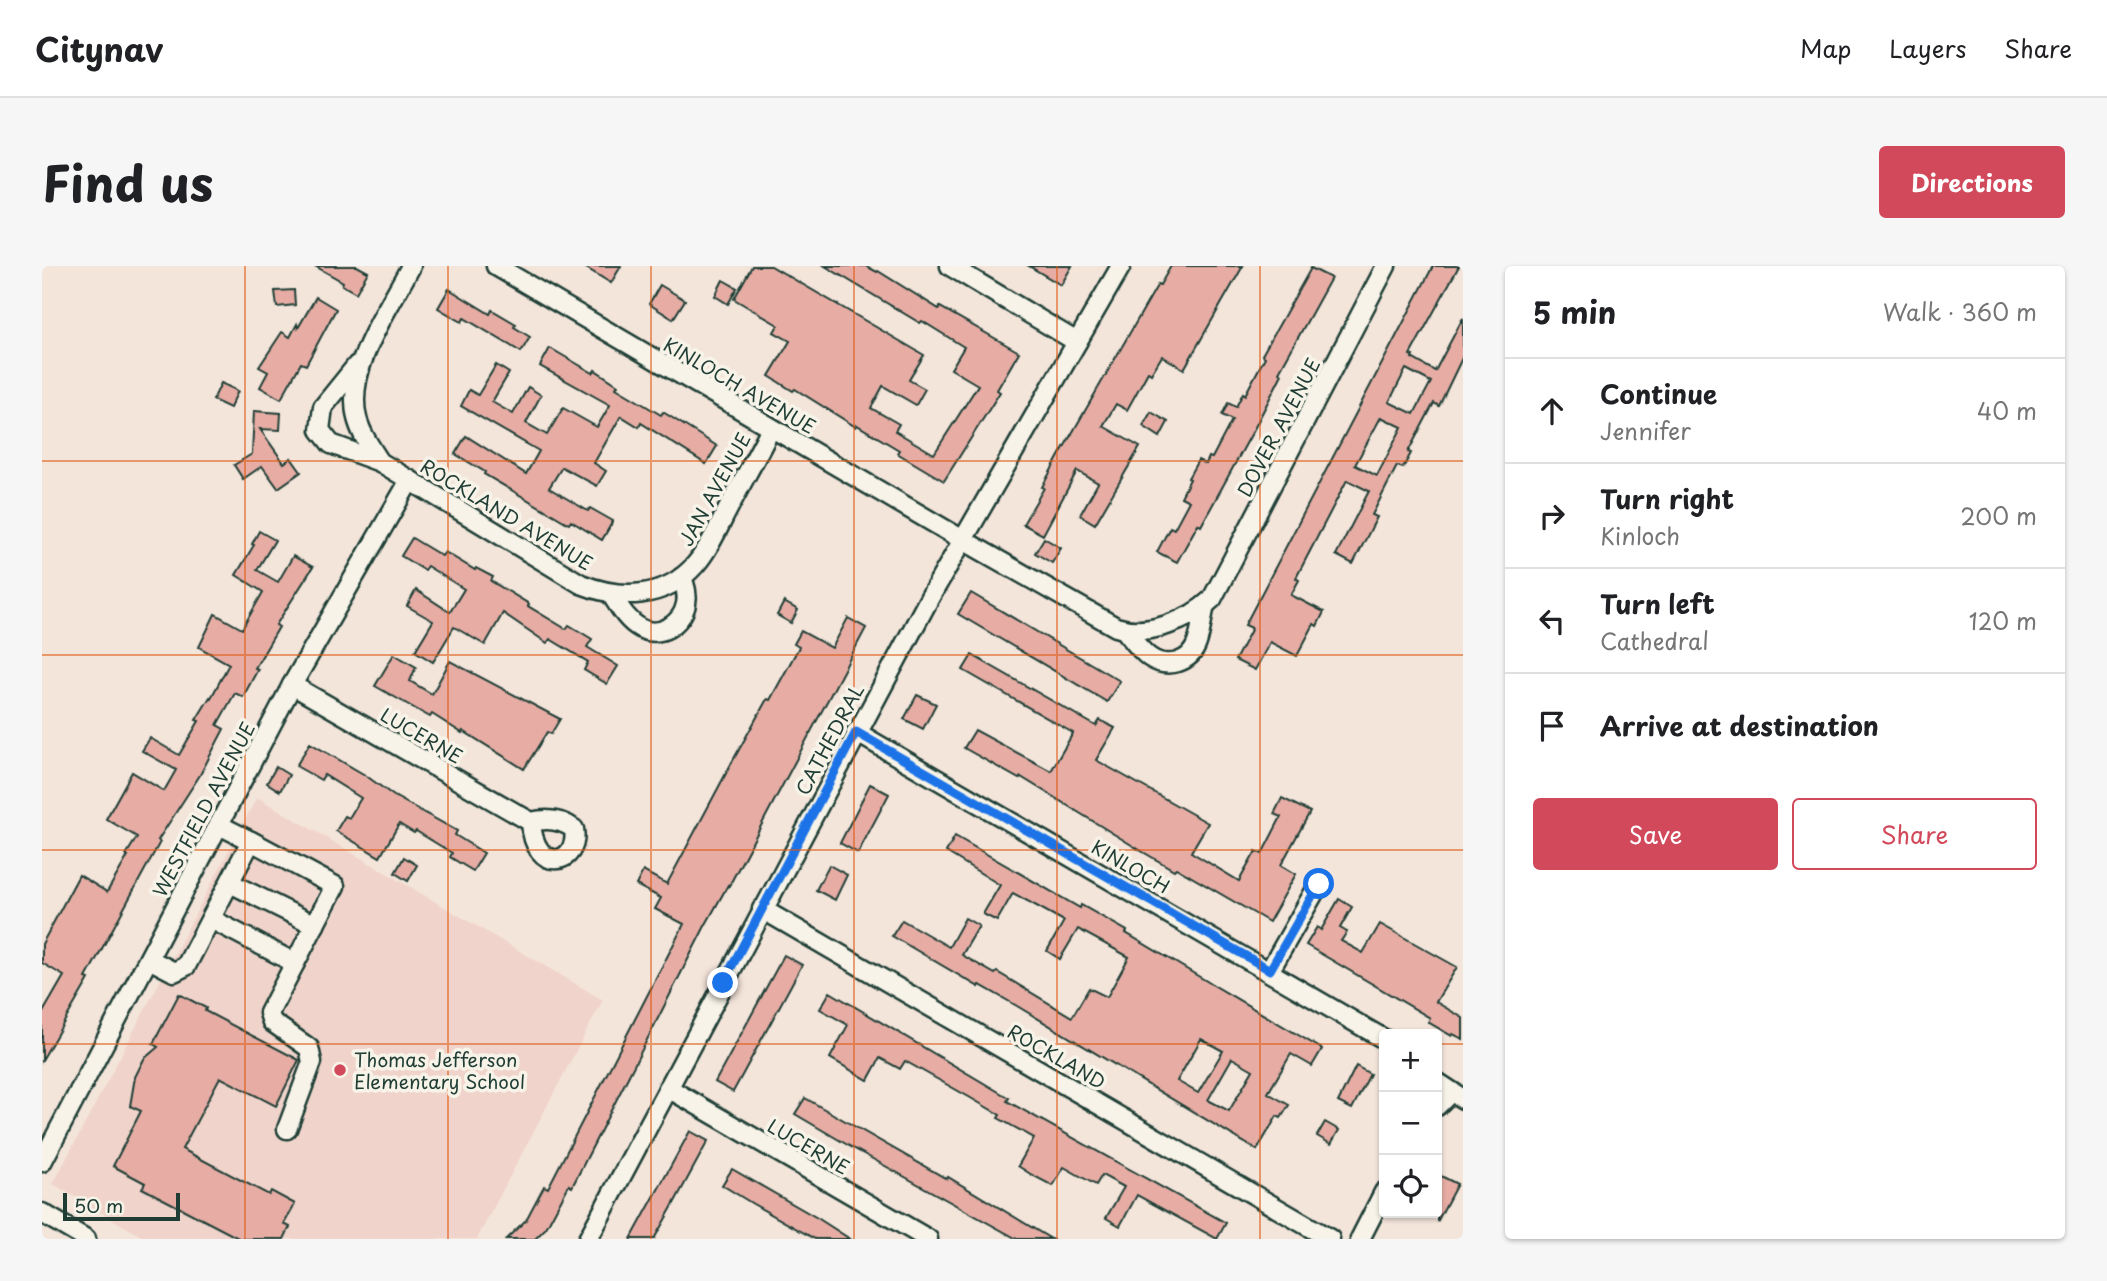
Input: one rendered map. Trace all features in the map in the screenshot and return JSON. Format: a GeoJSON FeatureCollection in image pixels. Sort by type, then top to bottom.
{"type":"FeatureCollection","features":[{"type":"Feature","properties":{"kind":"street"},"geometry":{"type":"LineString","coordinates":[[362,359],[411,266]]}},
{"type":"Feature","properties":{"kind":"street","name":"KINLOCH AVENUE"},"geometry":{"type":"LineString","coordinates":[[496,266],[963,540]]}},
{"type":"Feature","properties":{"kind":"street"},"geometry":{"type":"LineString","coordinates":[[950,266],[1077,342]]}},
{"type":"Feature","properties":{"kind":"street","name":"CATHEDRAL"},"geometry":{"type":"LineString","coordinates":[[588,1239],[856,732],[1121,266]]}},
{"type":"Feature","properties":{"kind":"street","name":"DOVER AVENUE"},"geometry":{"type":"LineString","coordinates":[[963,540],[1125,630],[1173,623],[1205,605],[1212,599],[1386,266]]}},
{"type":"Feature","properties":{"kind":"street","name":"ROCKLAND AVENUE"},"geometry":{"type":"LineString","coordinates":[[362,359],[355,384],[357,420],[363,436],[380,462]]}},
{"type":"Feature","properties":{"kind":"street","name":"ROCKLAND AVENUE"},"geometry":{"type":"LineString","coordinates":[[362,359],[323,407],[320,430],[331,444],[380,462],[582,584],[611,594],[634,595],[657,590]]}},
{"type":"Feature","properties":{"kind":"street","name":"JAN AVENUE"},"geometry":{"type":"LineString","coordinates":[[657,590],[682,577],[696,565],[771,428]]}},
{"type":"Feature","properties":{"kind":"street","name":"WESTFIELD AVENUE"},"geometry":{"type":"LineString","coordinates":[[42,1162],[292,685],[410,480]]}},
{"type":"Feature","properties":{"kind":"street"},"geometry":{"type":"LineString","coordinates":[[611,594],[624,615],[639,628],[659,632],[669,628],[686,606],[687,594],[682,577]]}},
{"type":"Feature","properties":{"kind":"street","name":"DOVER AVENUE"},"geometry":{"type":"LineString","coordinates":[[1125,630],[1149,658],[1160,663],[1183,661],[1197,644],[1205,605]]}},
{"type":"Feature","properties":{"kind":"street","name":"LUCERNE"},"geometry":{"type":"LineString","coordinates":[[292,685],[531,822]]}},
{"type":"Feature","properties":{"kind":"street","name":"KINLOCH"},"geometry":{"type":"LineString","coordinates":[[856,732],[1379,1035]]}},
{"type":"Feature","properties":{"kind":"street"},"geometry":{"type":"LineString","coordinates":[[219,825],[335,886],[269,1013],[272,1022],[309,1048],[312,1062],[287,1129]]}},
{"type":"Feature","properties":{"kind":"street"},"geometry":{"type":"LineString","coordinates":[[149,959],[174,972],[186,966],[251,841]]}},
{"type":"Feature","properties":{"kind":"street"},"geometry":{"type":"LineString","coordinates":[[230,883],[315,925]]}},
{"type":"Feature","properties":{"kind":"street"},"geometry":{"type":"LineString","coordinates":[[1270,970],[1319,884]]}},
{"type":"Feature","properties":{"kind":"street","name":"ROCKLAND"},"geometry":{"type":"LineString","coordinates":[[762,909],[1330,1239]]}},
{"type":"Feature","properties":{"kind":"street"},"geometry":{"type":"LineString","coordinates":[[211,919],[295,963]]}},
{"type":"Feature","properties":{"kind":"street","name":"LUCERNE"},"geometry":{"type":"LineString","coordinates":[[668,1088],[928,1239]]}},
{"type":"Feature","properties":{"kind":"street"},"geometry":{"type":"LineString","coordinates":[[1360,1239],[1379,1202]]}},
{"type":"Feature","properties":{"kind":"street"},"geometry":{"type":"LineString","coordinates":[[42,1213],[86,1239]]}},
{"type":"Feature","properties":{"kind":"shaded area","name":"Thomas Jefferson Elementary School"},"geometry":{"type":"Polygon","coordinates":[[[257,797],[603,1000],[477,1239],[146,1239],[53,1184],[257,797]]]}},
{"type":"Feature","properties":{"kind":"building"},"geometry":{"type":"Polygon","coordinates":[[[315,266],[357,266],[368,272],[356,293],[315,266]]]}},
{"type":"Feature","properties":{"kind":"building"},"geometry":{"type":"Polygon","coordinates":[[[583,266],[621,266],[611,283],[583,266]]]}},
{"type":"Feature","properties":{"kind":"building"},"geometry":{"type":"Polygon","coordinates":[[[752,266],[771,266],[924,355],[909,380],[925,389],[916,405],[883,386],[871,408],[899,424],[895,431],[934,454],[978,385],[951,369],[964,347],[825,266],[866,266],[878,271],[939,309],[940,307],[1019,352],[997,390],[1000,392],[944,481],[897,453],[899,450],[769,376],[790,341],[774,332],[778,325],[734,299],[752,266]]]}},
{"type":"Feature","properties":{"kind":"building"},"geometry":{"type":"Polygon","coordinates":[[[1029,266],[1072,266],[1061,285],[1029,266]]]}},
{"type":"Feature","properties":{"kind":"building"},"geometry":{"type":"Polygon","coordinates":[[[1171,266],[1243,266],[1184,369],[1162,356],[1151,374],[1148,372],[1127,410],[1116,404],[1103,426],[1140,447],[1095,524],[1080,515],[1098,483],[1077,471],[1043,535],[1023,524],[1059,456],[1171,266]]]}},
{"type":"Feature","properties":{"kind":"building"},"geometry":{"type":"Polygon","coordinates":[[[1433,266],[1459,266],[1410,355],[1435,371],[1463,318],[1463,356],[1439,406],[1434,403],[1408,452],[1411,453],[1403,468],[1397,466],[1372,515],[1377,517],[1353,564],[1336,555],[1369,491],[1347,480],[1296,578],[1299,580],[1291,595],[1324,612],[1317,626],[1314,624],[1297,656],[1270,642],[1255,670],[1235,660],[1252,628],[1245,625],[1433,266]],[[1406,369],[1389,402],[1414,414],[1431,382],[1406,369]],[[1381,417],[1355,465],[1377,476],[1402,427],[1381,417]]]}},
{"type":"Feature","properties":{"kind":"building"},"geometry":{"type":"Polygon","coordinates":[[[1311,268],[1331,278],[1279,372],[1282,374],[1253,431],[1201,526],[1198,524],[1177,562],[1157,552],[1170,527],[1174,529],[1189,501],[1181,497],[1190,479],[1188,478],[1198,460],[1206,464],[1209,457],[1212,458],[1232,420],[1222,415],[1228,403],[1236,407],[1243,393],[1245,395],[1265,357],[1262,355],[1311,268]]]}},
{"type":"Feature","properties":{"kind":"building"},"geometry":{"type":"Polygon","coordinates":[[[723,280],[737,288],[728,304],[715,296],[723,280]]]}},
{"type":"Feature","properties":{"kind":"building"},"geometry":{"type":"Polygon","coordinates":[[[660,285],[685,300],[673,319],[649,304],[660,285]]]}},
{"type":"Feature","properties":{"kind":"building"},"geometry":{"type":"Polygon","coordinates":[[[449,289],[490,314],[492,310],[516,324],[514,327],[530,337],[521,352],[464,318],[462,322],[438,308],[449,289]]]}},
{"type":"Feature","properties":{"kind":"building"},"geometry":{"type":"Polygon","coordinates":[[[294,290],[295,305],[277,307],[275,291],[294,290]]]}},
{"type":"Feature","properties":{"kind":"building"},"geometry":{"type":"Polygon","coordinates":[[[316,297],[336,309],[306,365],[301,363],[281,399],[260,387],[268,372],[259,367],[282,332],[290,337],[297,324],[298,328],[316,297]]]}},
{"type":"Feature","properties":{"kind":"building"},"geometry":{"type":"Polygon","coordinates":[[[550,348],[593,373],[595,370],[618,385],[616,388],[661,415],[663,412],[717,446],[706,464],[641,423],[639,427],[621,416],[594,463],[606,471],[597,486],[562,467],[549,488],[588,511],[590,508],[613,521],[602,540],[571,521],[569,524],[455,454],[466,436],[526,474],[539,451],[461,406],[469,390],[478,395],[496,365],[509,373],[492,402],[513,414],[528,387],[541,395],[526,423],[547,435],[563,408],[597,427],[610,405],[540,366],[550,348]]]}},
{"type":"Feature","properties":{"kind":"building"},"geometry":{"type":"Polygon","coordinates":[[[221,383],[238,391],[230,408],[213,400],[221,383]]]}},
{"type":"Feature","properties":{"kind":"building"},"geometry":{"type":"Polygon","coordinates":[[[254,411],[281,413],[280,430],[260,429],[284,463],[291,458],[301,472],[278,488],[262,466],[243,479],[234,465],[252,454],[254,411]]]}},
{"type":"Feature","properties":{"kind":"building"},"geometry":{"type":"Polygon","coordinates":[[[1151,412],[1168,422],[1160,437],[1143,426],[1151,412]]]}},
{"type":"Feature","properties":{"kind":"building"},"geometry":{"type":"Polygon","coordinates":[[[259,531],[275,540],[257,570],[278,582],[293,556],[313,567],[276,625],[279,627],[255,668],[258,669],[243,697],[235,693],[217,725],[224,729],[200,775],[158,840],[160,842],[86,978],[89,979],[42,1060],[42,1014],[64,976],[42,963],[42,944],[79,875],[107,892],[128,856],[126,855],[137,837],[106,819],[132,772],[164,791],[176,770],[142,751],[150,738],[179,755],[199,721],[196,720],[229,664],[199,647],[215,614],[242,629],[263,592],[236,575],[259,531]]]}},
{"type":"Feature","properties":{"kind":"building"},"geometry":{"type":"Polygon","coordinates":[[[412,538],[442,556],[445,552],[475,570],[476,568],[493,577],[491,581],[529,604],[528,606],[566,629],[569,625],[592,639],[587,647],[618,666],[607,684],[584,670],[588,662],[550,639],[547,643],[503,613],[485,645],[454,627],[433,662],[415,651],[433,621],[407,606],[416,590],[450,612],[464,589],[427,566],[424,570],[401,556],[412,538]]]}},
{"type":"Feature","properties":{"kind":"building"},"geometry":{"type":"Polygon","coordinates":[[[1044,538],[1061,548],[1052,563],[1035,553],[1044,538]]]}},
{"type":"Feature","properties":{"kind":"building"},"geometry":{"type":"Polygon","coordinates":[[[971,593],[1120,681],[1107,702],[958,614],[971,593]]]}},
{"type":"Feature","properties":{"kind":"building"},"geometry":{"type":"Polygon","coordinates":[[[784,602],[798,610],[791,623],[777,615],[784,602]]]}},
{"type":"Feature","properties":{"kind":"building"},"geometry":{"type":"Polygon","coordinates":[[[848,618],[866,628],[729,886],[705,926],[572,1187],[569,1185],[546,1228],[535,1239],[506,1239],[526,1220],[544,1186],[548,1188],[684,924],[655,909],[661,898],[636,885],[643,871],[667,884],[767,699],[770,700],[799,647],[794,644],[801,631],[832,648],[848,618]]]}},
{"type":"Feature","properties":{"kind":"building"},"geometry":{"type":"Polygon","coordinates":[[[394,654],[416,667],[410,681],[432,694],[450,661],[560,719],[551,734],[547,732],[524,769],[463,731],[462,733],[432,714],[430,717],[375,686],[394,654]]]}},
{"type":"Feature","properties":{"kind":"building"},"geometry":{"type":"Polygon","coordinates":[[[972,655],[1096,726],[1100,720],[1115,728],[1096,760],[1208,823],[1191,852],[1239,881],[1256,851],[1262,854],[1281,817],[1274,814],[1282,798],[1310,812],[1281,865],[1296,874],[1269,922],[1143,852],[1021,777],[1019,779],[964,748],[975,730],[1051,771],[1073,733],[963,670],[972,655]]]}},
{"type":"Feature","properties":{"kind":"building"},"geometry":{"type":"Polygon","coordinates":[[[917,695],[936,704],[923,729],[904,719],[917,695]]]}},
{"type":"Feature","properties":{"kind":"building"},"geometry":{"type":"Polygon","coordinates":[[[310,743],[365,775],[394,796],[457,831],[455,835],[484,853],[473,871],[450,857],[452,853],[399,824],[380,857],[336,831],[345,816],[349,818],[361,798],[324,775],[321,780],[296,766],[310,743]]]}},
{"type":"Feature","properties":{"kind":"building"},"geometry":{"type":"Polygon","coordinates":[[[276,767],[289,775],[280,791],[267,783],[276,767]]]}},
{"type":"Feature","properties":{"kind":"building"},"geometry":{"type":"Polygon","coordinates":[[[870,784],[889,794],[858,853],[840,843],[870,784]]]}},
{"type":"Feature","properties":{"kind":"building"},"geometry":{"type":"Polygon","coordinates":[[[955,836],[1080,908],[1081,905],[1127,931],[1126,933],[1322,1049],[1312,1066],[1291,1054],[1268,1093],[1289,1105],[1281,1118],[1277,1116],[1257,1150],[1017,1006],[892,936],[902,920],[949,947],[965,918],[979,926],[962,955],[995,974],[997,972],[1072,1017],[1089,988],[1107,997],[1129,957],[1078,929],[1060,959],[1047,951],[1064,921],[1013,893],[997,921],[983,914],[1000,885],[946,852],[955,836]],[[1201,1039],[1177,1081],[1198,1093],[1223,1051],[1201,1039]],[[1232,1058],[1208,1100],[1229,1111],[1253,1070],[1232,1058]]]}},
{"type":"Feature","properties":{"kind":"building"},"geometry":{"type":"Polygon","coordinates":[[[404,857],[417,865],[408,881],[395,873],[404,857]]]}},
{"type":"Feature","properties":{"kind":"building"},"geometry":{"type":"Polygon","coordinates":[[[829,865],[847,875],[835,900],[816,890],[829,865]]]}},
{"type":"Feature","properties":{"kind":"building"},"geometry":{"type":"Polygon","coordinates":[[[1339,899],[1352,907],[1340,928],[1347,932],[1341,941],[1363,953],[1380,924],[1457,967],[1436,1002],[1463,1018],[1463,1039],[1453,1034],[1452,1036],[1428,1022],[1430,1018],[1306,945],[1317,927],[1321,930],[1339,899]]]}},
{"type":"Feature","properties":{"kind":"building"},"geometry":{"type":"Polygon","coordinates":[[[784,955],[802,965],[733,1092],[715,1082],[784,955]]]}},
{"type":"Feature","properties":{"kind":"building"},"geometry":{"type":"Polygon","coordinates":[[[830,992],[1009,1098],[1007,1101],[1226,1223],[1217,1239],[1137,1195],[1120,1226],[1106,1218],[1124,1187],[1102,1175],[1096,1185],[1064,1167],[1053,1186],[1032,1175],[1018,1166],[1034,1138],[998,1118],[1000,1115],[969,1097],[905,1061],[900,1069],[880,1058],[868,1080],[830,1058],[848,1025],[820,1009],[830,992]]]}},
{"type":"Feature","properties":{"kind":"building"},"geometry":{"type":"Polygon","coordinates":[[[179,994],[206,1008],[205,1011],[299,1060],[276,1106],[220,1077],[182,1149],[269,1195],[271,1191],[295,1204],[284,1224],[290,1227],[284,1239],[240,1239],[142,1188],[145,1183],[113,1166],[141,1111],[130,1106],[135,1077],[144,1059],[158,1047],[153,1044],[179,994]]]}},
{"type":"Feature","properties":{"kind":"building"},"geometry":{"type":"Polygon","coordinates":[[[1356,1066],[1370,1074],[1352,1109],[1338,1102],[1356,1066]]]}},
{"type":"Feature","properties":{"kind":"building"},"geometry":{"type":"Polygon","coordinates":[[[805,1098],[947,1179],[948,1177],[1051,1239],[1017,1239],[851,1147],[795,1114],[805,1098]]]}},
{"type":"Feature","properties":{"kind":"building"},"geometry":{"type":"Polygon","coordinates":[[[1325,1122],[1339,1130],[1331,1144],[1317,1136],[1325,1122]]]}},
{"type":"Feature","properties":{"kind":"building"},"geometry":{"type":"Polygon","coordinates":[[[690,1131],[708,1141],[671,1209],[654,1239],[631,1239],[690,1131]]]}},
{"type":"Feature","properties":{"kind":"building"},"geometry":{"type":"Polygon","coordinates":[[[732,1169],[850,1239],[815,1239],[753,1204],[722,1185],[732,1169]]]}},
{"type":"Feature","properties":{"kind":"building"},"geometry":{"type":"Polygon","coordinates":[[[1442,1176],[1457,1184],[1442,1212],[1442,1176]]]}},
{"type":"Feature","properties":{"kind":"place","name":"Thomas Jefferson Elementary School"},"geometry":{"type":"Point","coordinates":[340,1070]}},
{"type":"Feature","properties":{"kind":"route"},"geometry":{"type":"LineString","coordinates":[[723,983],[856,732],[1270,970],[1319,884]]}}]}
